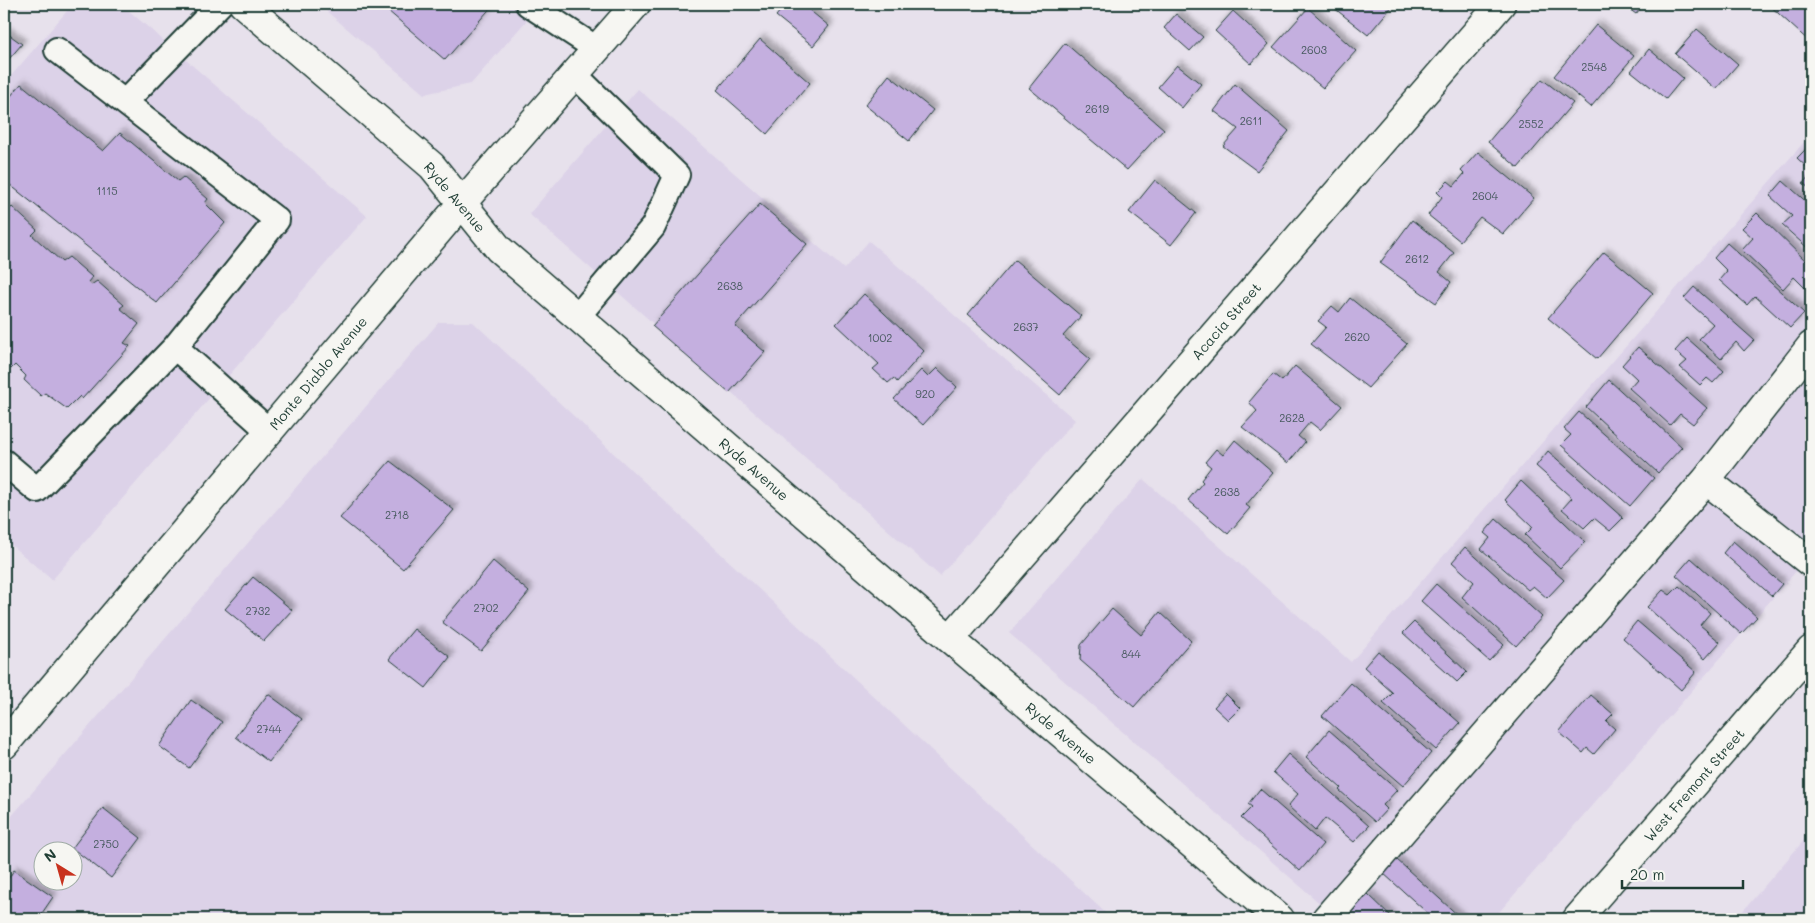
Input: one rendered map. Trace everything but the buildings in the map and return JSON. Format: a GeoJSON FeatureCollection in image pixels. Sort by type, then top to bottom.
{"type":"FeatureCollection","features":[{"type":"Feature","properties":{"kind":"street","name":"Ryde Avenue"},"geometry":{"type":"LineString","coordinates":[[243,4],[432,166],[498,249],[950,639],[1280,919]]}},
{"type":"Feature","properties":{"kind":"street","name":"Monte Diablo Avenue"},"geometry":{"type":"LineString","coordinates":[[4,745],[462,203],[636,4]]}},
{"type":"Feature","properties":{"kind":"street","name":"Acacia Street"},"geometry":{"type":"LineString","coordinates":[[950,639],[1501,4]]}},
{"type":"Feature","properties":{"kind":"street"},"geometry":{"type":"LineString","coordinates":[[1326,919],[1706,480],[1811,346]]}},
{"type":"Feature","properties":{"kind":"street"},"geometry":{"type":"LineString","coordinates":[[1706,480],[1811,562]]}},
{"type":"Feature","properties":{"kind":"street","name":"West Fremont Street"},"geometry":{"type":"LineString","coordinates":[[1577,919],[1811,650]]}},
{"type":"Feature","properties":{"kind":"lane"},"geometry":{"type":"LineString","coordinates":[[125,102],[220,4]]}},
{"type":"Feature","properties":{"kind":"lane"},"geometry":{"type":"LineString","coordinates":[[528,4],[597,49]]}},
{"type":"Feature","properties":{"kind":"lane"},"geometry":{"type":"LineString","coordinates":[[4,462],[37,490],[175,347],[278,220],[57,50]]}},
{"type":"Feature","properties":{"kind":"lane"},"geometry":{"type":"LineString","coordinates":[[574,74],[677,175],[653,227],[577,317]]}},
{"type":"Feature","properties":{"kind":"lane"},"geometry":{"type":"LineString","coordinates":[[175,347],[269,431]]}},
{"type":"Feature","properties":{"kind":"shaded area"},"geometry":{"type":"Polygon","coordinates":[[[73,4],[121,4],[367,216],[52,580],[4,539],[4,84],[73,4]]]}},
{"type":"Feature","properties":{"kind":"shaded area"},"geometry":{"type":"Polygon","coordinates":[[[318,4],[541,4],[471,84],[424,94],[318,4]]]}},
{"type":"Feature","properties":{"kind":"shaded area"},"geometry":{"type":"Polygon","coordinates":[[[638,89],[844,269],[869,241],[1075,420],[940,576],[529,214],[638,89]]]}},
{"type":"Feature","properties":{"kind":"shaded area"},"geometry":{"type":"Polygon","coordinates":[[[1811,134],[1811,554],[1493,919],[1338,919],[1009,633],[1143,479],[1351,662],[1811,134]]]}},
{"type":"Feature","properties":{"kind":"shaded area"},"geometry":{"type":"Polygon","coordinates":[[[439,322],[473,322],[1112,919],[4,919],[4,825],[439,322]]]}},
{"type":"Feature","properties":{"kind":"shaded area"},"geometry":{"type":"Polygon","coordinates":[[[1811,832],[1811,919],[1736,919],[1811,832]]]}}]}
